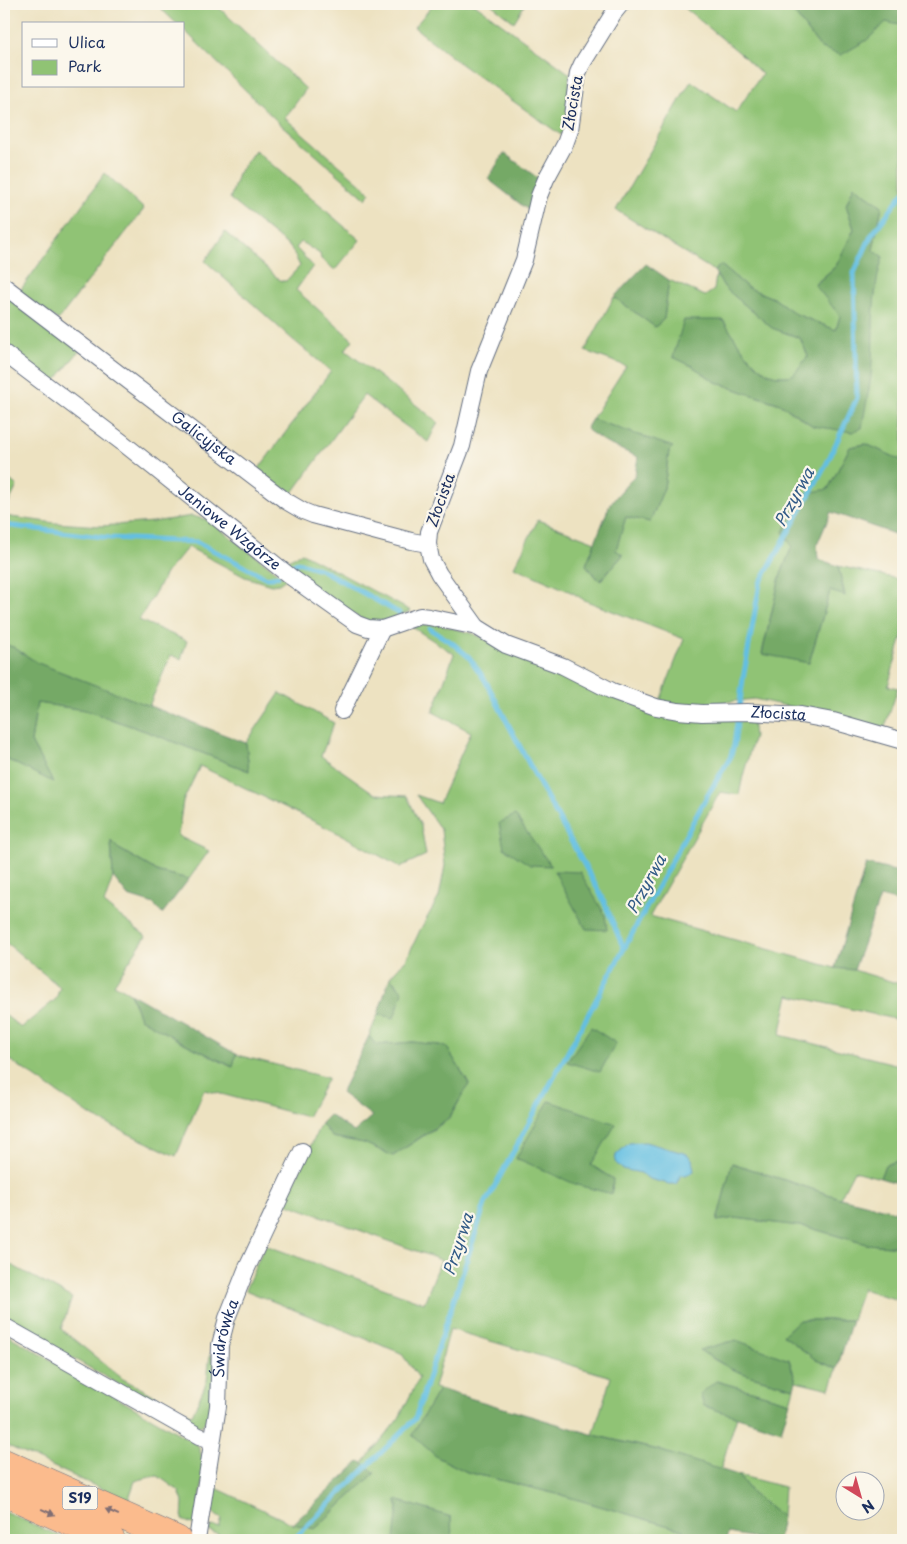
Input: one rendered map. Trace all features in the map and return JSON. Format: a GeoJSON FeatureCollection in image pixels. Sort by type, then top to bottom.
{"type":"FeatureCollection","features":[{"type":"Feature","properties":{"kind":"highway","name":"S19"},"geometry":{"type":"LineString","coordinates":[[4,1463],[167,1536]]}},
{"type":"Feature","properties":{"kind":"highway","name":"S19"},"geometry":{"type":"LineString","coordinates":[[4,1492],[111,1540]]}},
{"type":"Feature","properties":{"kind":"street","name":"Złocista"},"geometry":{"type":"LineString","coordinates":[[621,4],[613,14],[578,73],[570,130],[566,144],[546,179],[539,196],[524,260],[479,371],[462,446],[429,532],[428,544],[431,559],[439,574],[477,627],[487,635],[506,645],[563,666],[612,691],[656,707],[686,712],[801,715],[834,721],[903,741]]}},
{"type":"Feature","properties":{"kind":"street","name":"Galicyjska"},"geometry":{"type":"LineString","coordinates":[[4,286],[286,501],[313,515],[428,544]]}},
{"type":"Feature","properties":{"kind":"street","name":"Janiowe Wzgórze"},"geometry":{"type":"LineString","coordinates":[[4,353],[123,443],[291,577],[357,624],[368,628],[382,629],[420,616],[429,616],[477,627]]}},
{"type":"Feature","properties":{"kind":"street"},"geometry":{"type":"LineString","coordinates":[[342,711],[382,629]]}},
{"type":"Feature","properties":{"kind":"street","name":"Świdrówka"},"geometry":{"type":"LineString","coordinates":[[197,1540],[218,1406],[220,1344],[226,1318],[246,1270],[302,1151]]}},
{"type":"Feature","properties":{"kind":"street"},"geometry":{"type":"LineString","coordinates":[[4,1326],[199,1436],[212,1440]]}},
{"type":"Feature","properties":{"kind":"green space"},"geometry":{"type":"Polygon","coordinates":[[[156,4],[215,4],[306,89],[285,118],[370,192],[366,199],[278,122],[185,31],[185,22],[175,22],[156,4]]]}},
{"type":"Feature","properties":{"kind":"green space"},"geometry":{"type":"Polygon","coordinates":[[[434,4],[475,4],[570,74],[566,120],[561,135],[462,65],[414,27],[434,4]]]}},
{"type":"Feature","properties":{"kind":"green space"},"geometry":{"type":"Polygon","coordinates":[[[491,4],[525,4],[514,22],[491,4]]]}},
{"type":"Feature","properties":{"kind":"green space"},"geometry":{"type":"Polygon","coordinates":[[[680,4],[787,4],[821,48],[867,40],[886,21],[903,26],[903,461],[866,444],[850,447],[828,489],[792,546],[780,577],[762,653],[809,663],[830,591],[845,595],[838,566],[903,580],[903,633],[888,686],[898,688],[885,727],[754,699],[686,706],[660,701],[684,639],[584,600],[573,593],[514,567],[538,520],[595,542],[586,565],[600,581],[623,555],[615,550],[626,517],[650,522],[664,488],[669,451],[672,447],[592,419],[626,366],[585,351],[614,297],[655,327],[664,319],[669,280],[705,296],[714,290],[716,275],[725,288],[772,328],[800,338],[808,356],[793,376],[773,375],[758,366],[751,359],[723,320],[674,357],[716,382],[780,404],[813,426],[874,303],[877,274],[883,257],[873,250],[882,206],[854,186],[846,205],[854,229],[836,266],[815,284],[840,316],[836,330],[796,314],[775,299],[747,287],[721,265],[714,271],[616,210],[691,81],[736,112],[762,74],[741,54],[680,4]]]}},
{"type":"Feature","properties":{"kind":"green space"},"geometry":{"type":"Polygon","coordinates":[[[787,4],[903,4],[903,26],[886,22],[867,40],[841,55],[821,48],[787,4]]]}},
{"type":"Feature","properties":{"kind":"green space"},"geometry":{"type":"Polygon","coordinates":[[[255,150],[360,240],[335,270],[321,259],[320,254],[301,242],[296,248],[313,266],[296,290],[353,340],[345,350],[438,422],[428,442],[364,395],[289,498],[257,471],[331,371],[292,339],[205,261],[225,232],[281,281],[286,281],[300,266],[291,248],[230,199],[238,174],[255,150]]]}},
{"type":"Feature","properties":{"kind":"green space"},"geometry":{"type":"Polygon","coordinates":[[[504,153],[539,179],[528,210],[488,179],[504,153]]]}},
{"type":"Feature","properties":{"kind":"green space"},"geometry":{"type":"Polygon","coordinates":[[[105,173],[144,209],[58,320],[19,292],[105,173]]]}},
{"type":"Feature","properties":{"kind":"green space"},"geometry":{"type":"Polygon","coordinates":[[[854,186],[882,206],[873,250],[883,257],[876,283],[871,372],[862,428],[852,432],[813,426],[781,404],[716,382],[692,366],[673,357],[684,320],[723,320],[745,352],[758,366],[775,376],[793,375],[808,356],[800,338],[772,328],[725,288],[714,271],[721,265],[747,287],[775,299],[796,314],[836,330],[840,316],[815,285],[836,266],[854,229],[846,205],[854,186]]]}},
{"type":"Feature","properties":{"kind":"green space"},"geometry":{"type":"Polygon","coordinates":[[[646,264],[669,280],[664,319],[655,327],[614,297],[646,264]]]}},
{"type":"Feature","properties":{"kind":"green space"},"geometry":{"type":"Polygon","coordinates":[[[4,292],[80,350],[53,384],[4,346],[4,292]]]}},
{"type":"Feature","properties":{"kind":"green space"},"geometry":{"type":"Polygon","coordinates":[[[592,419],[673,447],[669,451],[664,488],[650,522],[626,517],[616,550],[623,555],[600,581],[586,565],[610,504],[635,475],[638,457],[606,443],[586,429],[592,419]]]}},
{"type":"Feature","properties":{"kind":"green space"},"geometry":{"type":"Polygon","coordinates":[[[866,444],[903,461],[903,537],[831,512],[817,545],[818,559],[838,566],[845,596],[830,591],[809,663],[762,654],[780,577],[792,546],[783,532],[802,494],[828,489],[850,447],[866,444]]]}},
{"type":"Feature","properties":{"kind":"green space"},"geometry":{"type":"Polygon","coordinates":[[[4,475],[17,486],[4,513],[4,475]]]}},
{"type":"Feature","properties":{"kind":"green space"},"geometry":{"type":"Polygon","coordinates":[[[4,516],[55,523],[101,526],[153,522],[192,516],[208,520],[286,579],[279,584],[271,585],[245,577],[188,547],[167,572],[139,620],[187,641],[181,659],[171,655],[149,706],[37,663],[13,647],[4,644],[4,516]]]}},
{"type":"Feature","properties":{"kind":"green space"},"geometry":{"type":"Polygon","coordinates":[[[302,553],[411,611],[378,622],[365,620],[327,597],[283,562],[302,553]]]}},
{"type":"Feature","properties":{"kind":"green space"},"geometry":{"type":"Polygon","coordinates":[[[433,623],[474,634],[617,699],[752,717],[754,737],[739,795],[720,792],[650,916],[835,968],[854,970],[903,985],[903,1021],[789,995],[780,1035],[903,1066],[903,1150],[901,1160],[885,1165],[880,1178],[854,1171],[840,1198],[732,1163],[717,1221],[735,1218],[807,1227],[866,1244],[903,1247],[903,1270],[898,1300],[862,1289],[852,1320],[800,1320],[783,1335],[816,1360],[837,1369],[830,1389],[796,1381],[789,1359],[700,1350],[721,1364],[733,1369],[794,1388],[790,1402],[716,1381],[704,1406],[737,1416],[720,1471],[659,1450],[593,1435],[611,1377],[450,1329],[434,1388],[439,1389],[413,1435],[437,1457],[467,1472],[565,1496],[683,1530],[683,1540],[452,1540],[451,1517],[396,1500],[398,1507],[395,1540],[232,1540],[209,1531],[211,1526],[219,1527],[222,1519],[214,1513],[211,1506],[214,1487],[293,1524],[315,1529],[375,1473],[363,1463],[399,1418],[419,1378],[401,1353],[245,1290],[265,1245],[424,1303],[441,1260],[285,1203],[321,1123],[332,1137],[364,1143],[393,1156],[449,1119],[469,1084],[446,1046],[413,1042],[376,1045],[369,1036],[378,1014],[394,1017],[398,985],[390,977],[407,958],[439,897],[445,865],[441,830],[416,795],[439,803],[471,732],[433,712],[454,654],[412,627],[433,623]],[[549,1101],[516,1159],[613,1179],[591,1165],[549,1101]]]}},
{"type":"Feature","properties":{"kind":"green space"},"geometry":{"type":"Polygon","coordinates":[[[4,644],[13,647],[38,663],[246,743],[249,771],[85,710],[37,703],[31,742],[53,782],[4,758],[4,644]]]}},
{"type":"Feature","properties":{"kind":"green space"},"geometry":{"type":"Polygon","coordinates":[[[280,693],[334,723],[321,756],[375,794],[407,796],[421,826],[426,855],[400,867],[342,835],[200,766],[183,801],[178,836],[209,851],[189,879],[159,872],[119,849],[111,841],[113,877],[104,904],[146,936],[114,984],[130,993],[140,1018],[178,1040],[232,1067],[236,1054],[328,1078],[307,1117],[204,1090],[176,1156],[93,1117],[4,1056],[4,1014],[21,1028],[56,999],[60,987],[4,941],[4,758],[52,781],[31,742],[37,703],[85,710],[249,771],[246,743],[280,693]]]}},
{"type":"Feature","properties":{"kind":"green space"},"geometry":{"type":"Polygon","coordinates":[[[515,815],[551,866],[530,865],[504,848],[499,823],[515,815]]]}},
{"type":"Feature","properties":{"kind":"green space"},"geometry":{"type":"Polygon","coordinates":[[[111,841],[119,849],[159,872],[189,879],[162,914],[154,904],[128,896],[113,877],[111,841]]]}},
{"type":"Feature","properties":{"kind":"green space"},"geometry":{"type":"Polygon","coordinates":[[[866,864],[903,873],[903,903],[880,897],[854,970],[835,968],[866,864]]]}},
{"type":"Feature","properties":{"kind":"green space"},"geometry":{"type":"Polygon","coordinates":[[[554,871],[580,872],[605,915],[607,930],[586,929],[554,871]]]}},
{"type":"Feature","properties":{"kind":"green space"},"geometry":{"type":"Polygon","coordinates":[[[390,977],[403,992],[394,1018],[378,1014],[390,977]]]}},
{"type":"Feature","properties":{"kind":"green space"},"geometry":{"type":"Polygon","coordinates":[[[130,993],[236,1054],[233,1067],[178,1040],[140,1018],[130,993]]]}},
{"type":"Feature","properties":{"kind":"green space"},"geometry":{"type":"Polygon","coordinates":[[[591,1027],[616,1043],[600,1072],[567,1062],[591,1027]]]}},
{"type":"Feature","properties":{"kind":"green space"},"geometry":{"type":"Polygon","coordinates":[[[369,1036],[376,1045],[413,1042],[446,1046],[469,1084],[449,1118],[393,1156],[364,1143],[332,1137],[321,1123],[329,1115],[354,1132],[372,1116],[341,1093],[369,1036]]]}},
{"type":"Feature","properties":{"kind":"green space"},"geometry":{"type":"Polygon","coordinates":[[[549,1101],[616,1124],[591,1165],[613,1179],[612,1194],[577,1185],[516,1158],[549,1101]]]}},
{"type":"Feature","properties":{"kind":"green space"},"geometry":{"type":"Polygon","coordinates":[[[903,1160],[903,1185],[880,1178],[885,1165],[903,1160]]]}},
{"type":"Feature","properties":{"kind":"green space"},"geometry":{"type":"Polygon","coordinates":[[[732,1163],[840,1198],[903,1213],[900,1229],[903,1231],[903,1247],[866,1244],[807,1227],[735,1218],[717,1221],[732,1163]]]}},
{"type":"Feature","properties":{"kind":"green space"},"geometry":{"type":"Polygon","coordinates":[[[4,1261],[72,1298],[61,1329],[123,1379],[192,1415],[207,1381],[210,1354],[215,1361],[214,1386],[212,1404],[206,1420],[201,1426],[190,1425],[4,1319],[4,1261]]]}},
{"type":"Feature","properties":{"kind":"green space"},"geometry":{"type":"Polygon","coordinates":[[[799,1320],[852,1320],[837,1369],[816,1360],[783,1335],[799,1320]]]}},
{"type":"Feature","properties":{"kind":"green space"},"geometry":{"type":"Polygon","coordinates":[[[4,1333],[197,1444],[201,1453],[203,1473],[195,1525],[182,1520],[183,1502],[179,1491],[158,1476],[135,1481],[128,1501],[4,1444],[4,1333]]]}},
{"type":"Feature","properties":{"kind":"green space"},"geometry":{"type":"Polygon","coordinates":[[[736,1340],[789,1360],[796,1381],[794,1388],[731,1369],[699,1350],[736,1340]]]}},
{"type":"Feature","properties":{"kind":"green space"},"geometry":{"type":"Polygon","coordinates":[[[716,1381],[790,1402],[781,1431],[704,1406],[700,1394],[716,1381]]]}},
{"type":"Feature","properties":{"kind":"green space"},"geometry":{"type":"Polygon","coordinates":[[[439,1389],[605,1438],[658,1450],[738,1475],[753,1494],[782,1517],[778,1540],[766,1540],[728,1533],[726,1540],[683,1540],[683,1530],[565,1496],[467,1472],[437,1457],[412,1435],[439,1389]]]}},
{"type":"Feature","properties":{"kind":"green space"},"geometry":{"type":"Polygon","coordinates":[[[360,1461],[375,1473],[315,1529],[293,1524],[360,1461]]]}},
{"type":"Feature","properties":{"kind":"green space"},"geometry":{"type":"Polygon","coordinates":[[[738,1475],[784,1487],[782,1517],[753,1494],[738,1475]]]}},
{"type":"Feature","properties":{"kind":"green space"},"geometry":{"type":"Polygon","coordinates":[[[396,1500],[451,1517],[452,1540],[394,1540],[398,1507],[396,1500]]]}},
{"type":"Feature","properties":{"kind":"green space"},"geometry":{"type":"Polygon","coordinates":[[[4,1511],[68,1540],[4,1540],[4,1511]]]}},
{"type":"Feature","properties":{"kind":"water"},"geometry":{"type":"Polygon","coordinates":[[[645,1142],[687,1154],[692,1159],[694,1171],[686,1176],[681,1175],[676,1184],[669,1184],[649,1179],[641,1173],[622,1169],[615,1162],[616,1155],[629,1143],[645,1142]]]}},
{"type":"Feature","properties":{"kind":"waterway","name":"Przyrwa"},"geometry":{"type":"LineString","coordinates":[[293,1540],[415,1419],[485,1204],[706,798],[730,758],[734,745],[743,679],[760,583],[826,465],[857,398],[854,273],[871,236],[903,193]]}},
{"type":"Feature","properties":{"kind":"waterway"},"geometry":{"type":"LineString","coordinates":[[4,525],[110,538],[197,542],[267,578],[278,576]]}},
{"type":"Feature","properties":{"kind":"waterway"},"geometry":{"type":"LineString","coordinates":[[289,568],[298,562],[322,570],[399,613]]}},
{"type":"Feature","properties":{"kind":"waterway"},"geometry":{"type":"LineString","coordinates":[[430,629],[451,642],[469,657],[485,680],[601,895],[624,949]]}}]}
